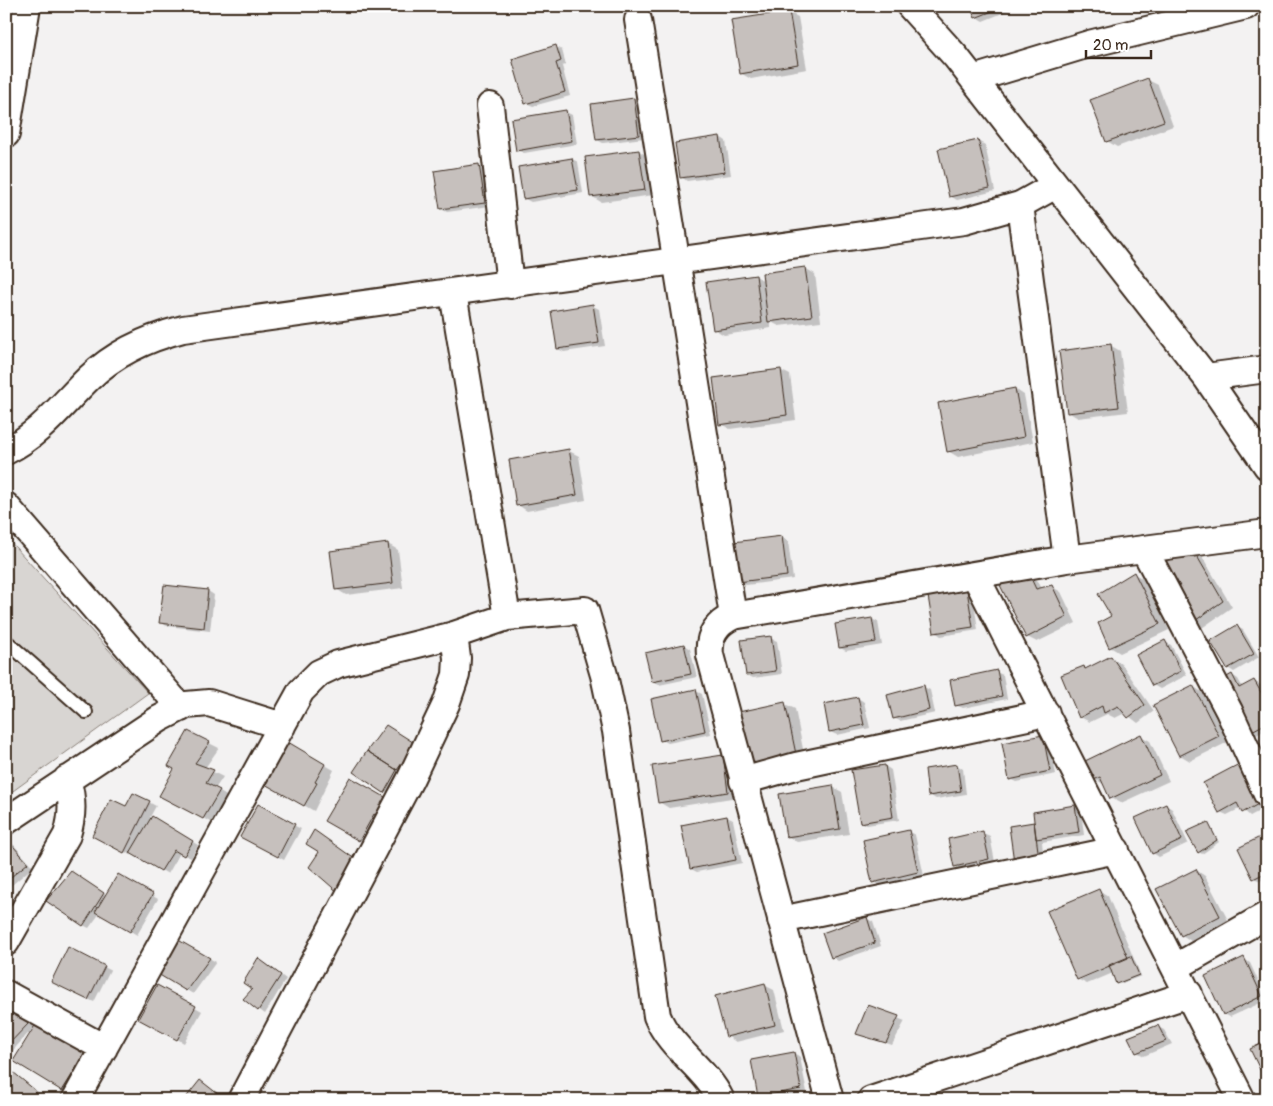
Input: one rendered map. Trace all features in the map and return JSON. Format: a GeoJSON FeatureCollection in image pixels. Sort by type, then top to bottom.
{"type":"FeatureCollection","features":[{"type":"Feature","properties":{"kind":"street"},"geometry":{"type":"LineString","coordinates":[[6,134],[27,6]]}},
{"type":"Feature","properties":{"kind":"street"},"geometry":{"type":"LineString","coordinates":[[973,79],[1089,44],[1246,6]]}},
{"type":"Feature","properties":{"kind":"street"},"geometry":{"type":"LineString","coordinates":[[914,7],[973,79],[1206,377],[1267,466]]}},
{"type":"Feature","properties":{"kind":"street"},"geometry":{"type":"LineString","coordinates":[[638,20],[678,261],[733,616]]}},
{"type":"Feature","properties":{"kind":"street"},"geometry":{"type":"LineString","coordinates":[[490,106],[510,285]]}},
{"type":"Feature","properties":{"kind":"street"},"geometry":{"type":"LineString","coordinates":[[6,451],[46,423],[90,376],[106,364],[139,344],[161,335],[206,326],[964,221],[1020,205],[1056,185]]}},
{"type":"Feature","properties":{"kind":"street"},"geometry":{"type":"LineString","coordinates":[[1020,205],[1067,560]]}},
{"type":"Feature","properties":{"kind":"street"},"geometry":{"type":"LineString","coordinates":[[453,293],[507,617]]}},
{"type":"Feature","properties":{"kind":"street"},"geometry":{"type":"LineString","coordinates":[[1206,377],[1267,369]]}},
{"type":"Feature","properties":{"kind":"street"},"geometry":{"type":"LineString","coordinates":[[6,506],[181,708]]}},
{"type":"Feature","properties":{"kind":"street"},"geometry":{"type":"LineString","coordinates":[[830,1100],[742,781],[709,647],[714,631],[719,624],[733,616],[975,575],[1067,560],[1267,533]]}},
{"type":"Feature","properties":{"kind":"street"},"geometry":{"type":"LineString","coordinates":[[1144,549],[1229,711],[1267,794]]}},
{"type":"Feature","properties":{"kind":"street"},"geometry":{"type":"LineString","coordinates":[[975,575],[1242,1100]]}},
{"type":"Feature","properties":{"kind":"street"},"geometry":{"type":"LineString","coordinates":[[75,1100],[282,726],[309,681],[330,667],[454,635],[507,617],[585,610],[604,676],[616,731],[657,1016],[668,1038],[698,1067],[721,1100]]}},
{"type":"Feature","properties":{"kind":"street"},"geometry":{"type":"LineString","coordinates":[[241,1100],[410,780],[446,704],[456,674],[457,658],[454,635]]}},
{"type":"Feature","properties":{"kind":"street"},"geometry":{"type":"LineString","coordinates":[[6,821],[172,711],[209,704],[282,726]]}},
{"type":"Feature","properties":{"kind":"street"},"geometry":{"type":"LineString","coordinates":[[742,781],[796,766],[1046,713]]}},
{"type":"Feature","properties":{"kind":"street"},"geometry":{"type":"LineString","coordinates":[[6,942],[66,835],[71,820],[72,805],[67,779]]}},
{"type":"Feature","properties":{"kind":"street"},"geometry":{"type":"LineString","coordinates":[[781,920],[1116,850]]}},
{"type":"Feature","properties":{"kind":"street"},"geometry":{"type":"LineString","coordinates":[[1176,967],[1267,914]]}},
{"type":"Feature","properties":{"kind":"street"},"geometry":{"type":"LineString","coordinates":[[6,994],[104,1048]]}},
{"type":"Feature","properties":{"kind":"street"},"geometry":{"type":"LineString","coordinates":[[870,1100],[1189,994]]}},
{"type":"Feature","properties":{"kind":"lane"},"geometry":{"type":"LineString","coordinates":[[6,641],[86,712]]}},
{"type":"Feature","properties":{"kind":"shaded area"},"geometry":{"type":"Polygon","coordinates":[[[6,537],[148,693],[6,796],[6,537]]]}},
{"type":"Feature","properties":{"kind":"building"},"geometry":{"type":"Polygon","coordinates":[[[970,6],[1005,6],[975,18],[970,6]]]}},
{"type":"Feature","properties":{"kind":"building"},"geometry":{"type":"Polygon","coordinates":[[[789,11],[798,64],[740,74],[731,20],[789,11]]]}},
{"type":"Feature","properties":{"kind":"building"},"geometry":{"type":"Polygon","coordinates":[[[556,45],[561,61],[556,63],[565,92],[525,104],[512,59],[556,45]]]}},
{"type":"Feature","properties":{"kind":"building"},"geometry":{"type":"Polygon","coordinates":[[[1148,78],[1164,121],[1106,142],[1090,100],[1148,78]]]}},
{"type":"Feature","properties":{"kind":"building"},"geometry":{"type":"Polygon","coordinates":[[[634,98],[639,135],[596,140],[591,104],[634,98]]]}},
{"type":"Feature","properties":{"kind":"building"},"geometry":{"type":"Polygon","coordinates":[[[566,110],[572,141],[516,151],[511,119],[566,110]]]}},
{"type":"Feature","properties":{"kind":"building"},"geometry":{"type":"Polygon","coordinates":[[[720,136],[725,172],[680,178],[675,143],[720,136]]]}},
{"type":"Feature","properties":{"kind":"building"},"geometry":{"type":"Polygon","coordinates":[[[978,140],[990,188],[949,197],[938,149],[978,140]]]}},
{"type":"Feature","properties":{"kind":"building"},"geometry":{"type":"Polygon","coordinates":[[[639,150],[645,190],[590,197],[585,157],[639,150]]]}},
{"type":"Feature","properties":{"kind":"building"},"geometry":{"type":"Polygon","coordinates":[[[572,158],[578,190],[523,199],[518,167],[572,158]]]}},
{"type":"Feature","properties":{"kind":"building"},"geometry":{"type":"Polygon","coordinates":[[[479,164],[485,203],[440,209],[434,171],[479,164]]]}},
{"type":"Feature","properties":{"kind":"building"},"geometry":{"type":"Polygon","coordinates":[[[805,267],[812,316],[768,322],[762,273],[805,267]]]}},
{"type":"Feature","properties":{"kind":"building"},"geometry":{"type":"Polygon","coordinates":[[[756,275],[762,323],[713,330],[706,282],[756,275]]]}},
{"type":"Feature","properties":{"kind":"building"},"geometry":{"type":"Polygon","coordinates":[[[593,304],[599,343],[557,349],[551,311],[593,304]]]}},
{"type":"Feature","properties":{"kind":"building"},"geometry":{"type":"Polygon","coordinates":[[[1111,344],[1119,407],[1067,413],[1059,351],[1111,344]]]}},
{"type":"Feature","properties":{"kind":"building"},"geometry":{"type":"Polygon","coordinates":[[[781,369],[787,415],[719,425],[713,378],[781,369]]]}},
{"type":"Feature","properties":{"kind":"building"},"geometry":{"type":"Polygon","coordinates":[[[1015,388],[1024,437],[947,452],[938,403],[1015,388]]]}},
{"type":"Feature","properties":{"kind":"building"},"geometry":{"type":"Polygon","coordinates":[[[569,449],[577,495],[516,506],[509,460],[569,449]]]}},
{"type":"Feature","properties":{"kind":"building"},"geometry":{"type":"Polygon","coordinates":[[[782,536],[787,576],[738,582],[733,542],[782,536]]]}},
{"type":"Feature","properties":{"kind":"building"},"geometry":{"type":"Polygon","coordinates":[[[388,543],[393,583],[335,590],[330,551],[388,543]]]}},
{"type":"Feature","properties":{"kind":"building"},"geometry":{"type":"Polygon","coordinates":[[[1194,551],[1223,601],[1189,625],[1156,561],[1194,551]]]}},
{"type":"Feature","properties":{"kind":"building"},"geometry":{"type":"Polygon","coordinates":[[[1134,572],[1160,624],[1109,648],[1098,623],[1111,616],[1098,594],[1134,572]]]}},
{"type":"Feature","properties":{"kind":"building"},"geometry":{"type":"Polygon","coordinates":[[[1029,574],[1036,589],[1052,585],[1067,617],[1026,638],[998,581],[1029,574]]]}},
{"type":"Feature","properties":{"kind":"building"},"geometry":{"type":"Polygon","coordinates":[[[164,585],[208,590],[204,628],[159,623],[164,585]]]}},
{"type":"Feature","properties":{"kind":"building"},"geometry":{"type":"Polygon","coordinates":[[[967,590],[973,627],[934,633],[928,596],[967,590]]]}},
{"type":"Feature","properties":{"kind":"building"},"geometry":{"type":"Polygon","coordinates":[[[872,618],[876,642],[839,648],[835,624],[872,618]]]}},
{"type":"Feature","properties":{"kind":"building"},"geometry":{"type":"Polygon","coordinates":[[[1237,625],[1254,654],[1227,669],[1210,641],[1237,625]]]}},
{"type":"Feature","properties":{"kind":"building"},"geometry":{"type":"Polygon","coordinates":[[[771,636],[776,671],[746,675],[741,640],[771,636]]]}},
{"type":"Feature","properties":{"kind":"building"},"geometry":{"type":"Polygon","coordinates":[[[1165,640],[1181,671],[1152,686],[1136,655],[1165,640]]]}},
{"type":"Feature","properties":{"kind":"building"},"geometry":{"type":"Polygon","coordinates":[[[684,644],[691,674],[652,682],[645,653],[684,644]]]}},
{"type":"Feature","properties":{"kind":"building"},"geometry":{"type":"Polygon","coordinates":[[[1111,656],[1145,705],[1128,718],[1118,706],[1104,713],[1102,706],[1079,718],[1061,675],[1084,666],[1085,669],[1111,656]]]}},
{"type":"Feature","properties":{"kind":"building"},"geometry":{"type":"Polygon","coordinates":[[[997,670],[1002,696],[955,706],[950,680],[997,670]]]}},
{"type":"Feature","properties":{"kind":"building"},"geometry":{"type":"Polygon","coordinates":[[[1232,674],[1239,688],[1254,680],[1267,703],[1267,723],[1246,734],[1218,682],[1232,674]]]}},
{"type":"Feature","properties":{"kind":"building"},"geometry":{"type":"Polygon","coordinates":[[[924,685],[929,710],[893,719],[887,695],[924,685]]]}},
{"type":"Feature","properties":{"kind":"building"},"geometry":{"type":"Polygon","coordinates":[[[1193,685],[1219,736],[1179,756],[1153,705],[1193,685]]]}},
{"type":"Feature","properties":{"kind":"building"},"geometry":{"type":"Polygon","coordinates":[[[696,689],[705,731],[660,741],[651,699],[696,689]]]}},
{"type":"Feature","properties":{"kind":"building"},"geometry":{"type":"Polygon","coordinates":[[[858,697],[864,725],[829,732],[824,704],[858,697]]]}},
{"type":"Feature","properties":{"kind":"building"},"geometry":{"type":"Polygon","coordinates":[[[785,702],[797,759],[746,770],[734,713],[785,702]]]}},
{"type":"Feature","properties":{"kind":"building"},"geometry":{"type":"Polygon","coordinates":[[[386,725],[416,744],[397,770],[367,751],[386,725]]]}},
{"type":"Feature","properties":{"kind":"building"},"geometry":{"type":"Polygon","coordinates":[[[188,731],[210,742],[195,763],[214,770],[206,783],[220,790],[203,819],[159,796],[174,769],[168,766],[188,731]]]}},
{"type":"Feature","properties":{"kind":"building"},"geometry":{"type":"Polygon","coordinates":[[[1141,734],[1160,775],[1110,799],[1100,777],[1094,780],[1085,761],[1141,734]]]}},
{"type":"Feature","properties":{"kind":"building"},"geometry":{"type":"Polygon","coordinates":[[[1043,735],[1050,771],[1009,780],[1002,743],[1043,735]]]}},
{"type":"Feature","properties":{"kind":"building"},"geometry":{"type":"Polygon","coordinates":[[[288,742],[325,764],[304,806],[263,783],[288,742]]]}},
{"type":"Feature","properties":{"kind":"building"},"geometry":{"type":"Polygon","coordinates":[[[367,751],[397,770],[384,793],[353,772],[367,751]]]}},
{"type":"Feature","properties":{"kind":"building"},"geometry":{"type":"Polygon","coordinates":[[[723,755],[728,792],[658,803],[652,766],[723,755]]]}},
{"type":"Feature","properties":{"kind":"building"},"geometry":{"type":"Polygon","coordinates":[[[1241,763],[1262,802],[1242,813],[1237,803],[1219,813],[1203,783],[1241,763]]]}},
{"type":"Feature","properties":{"kind":"building"},"geometry":{"type":"Polygon","coordinates":[[[957,764],[961,791],[928,796],[925,769],[957,764]]]}},
{"type":"Feature","properties":{"kind":"building"},"geometry":{"type":"Polygon","coordinates":[[[885,765],[893,817],[860,823],[851,770],[885,765]]]}},
{"type":"Feature","properties":{"kind":"building"},"geometry":{"type":"Polygon","coordinates":[[[350,777],[392,801],[381,819],[374,814],[359,841],[324,821],[350,777]]]}},
{"type":"Feature","properties":{"kind":"building"},"geometry":{"type":"Polygon","coordinates":[[[833,785],[840,829],[786,837],[779,794],[833,785]]]}},
{"type":"Feature","properties":{"kind":"building"},"geometry":{"type":"Polygon","coordinates":[[[133,793],[150,801],[124,853],[92,836],[111,799],[126,806],[133,793]]]}},
{"type":"Feature","properties":{"kind":"building"},"geometry":{"type":"Polygon","coordinates":[[[258,804],[295,824],[278,857],[240,837],[258,804]]]}},
{"type":"Feature","properties":{"kind":"building"},"geometry":{"type":"Polygon","coordinates":[[[1166,804],[1182,840],[1152,854],[1135,818],[1166,804]]]}},
{"type":"Feature","properties":{"kind":"building"},"geometry":{"type":"Polygon","coordinates":[[[1075,805],[1079,832],[1036,839],[1033,812],[1075,805]]]}},
{"type":"Feature","properties":{"kind":"building"},"geometry":{"type":"Polygon","coordinates":[[[152,816],[193,841],[184,856],[174,850],[161,871],[130,853],[152,816]]]}},
{"type":"Feature","properties":{"kind":"building"},"geometry":{"type":"Polygon","coordinates":[[[727,816],[736,860],[690,869],[681,825],[727,816]]]}},
{"type":"Feature","properties":{"kind":"building"},"geometry":{"type":"Polygon","coordinates":[[[1034,822],[1039,858],[1014,862],[1009,826],[1034,822]]]}},
{"type":"Feature","properties":{"kind":"building"},"geometry":{"type":"Polygon","coordinates":[[[1208,822],[1217,840],[1198,853],[1186,832],[1208,822]]]}},
{"type":"Feature","properties":{"kind":"building"},"geometry":{"type":"Polygon","coordinates":[[[314,830],[359,862],[340,894],[309,867],[319,852],[306,844],[314,830]]]}},
{"type":"Feature","properties":{"kind":"building"},"geometry":{"type":"Polygon","coordinates":[[[909,830],[918,872],[872,883],[863,840],[909,830]]]}},
{"type":"Feature","properties":{"kind":"building"},"geometry":{"type":"Polygon","coordinates":[[[983,831],[989,859],[954,867],[948,839],[983,831]]]}},
{"type":"Feature","properties":{"kind":"building"},"geometry":{"type":"Polygon","coordinates":[[[1264,835],[1267,840],[1267,872],[1253,879],[1238,848],[1264,835]]]}},
{"type":"Feature","properties":{"kind":"building"},"geometry":{"type":"Polygon","coordinates":[[[6,838],[28,863],[6,881],[6,838]]]}},
{"type":"Feature","properties":{"kind":"building"},"geometry":{"type":"Polygon","coordinates":[[[1196,869],[1220,916],[1181,936],[1156,889],[1196,869]]]}},
{"type":"Feature","properties":{"kind":"building"},"geometry":{"type":"Polygon","coordinates":[[[71,871],[104,893],[83,926],[46,901],[71,871]]]}},
{"type":"Feature","properties":{"kind":"building"},"geometry":{"type":"Polygon","coordinates":[[[118,874],[153,894],[130,932],[95,912],[118,874]]]}},
{"type":"Feature","properties":{"kind":"building"},"geometry":{"type":"Polygon","coordinates":[[[1099,889],[1128,958],[1077,980],[1047,911],[1099,889]]]}},
{"type":"Feature","properties":{"kind":"building"},"geometry":{"type":"Polygon","coordinates":[[[867,917],[875,943],[831,958],[822,933],[867,917]]]}},
{"type":"Feature","properties":{"kind":"building"},"geometry":{"type":"Polygon","coordinates":[[[173,937],[210,958],[186,991],[153,971],[173,937]]]}},
{"type":"Feature","properties":{"kind":"building"},"geometry":{"type":"Polygon","coordinates":[[[68,947],[105,966],[88,1000],[51,982],[68,947]]]}},
{"type":"Feature","properties":{"kind":"building"},"geometry":{"type":"Polygon","coordinates":[[[1131,956],[1139,975],[1116,984],[1109,965],[1131,956]]]}},
{"type":"Feature","properties":{"kind":"building"},"geometry":{"type":"Polygon","coordinates":[[[1244,957],[1262,996],[1223,1015],[1205,976],[1244,957]]]}},
{"type":"Feature","properties":{"kind":"building"},"geometry":{"type":"Polygon","coordinates":[[[258,958],[281,975],[258,1011],[243,999],[252,989],[243,983],[258,958]]]}},
{"type":"Feature","properties":{"kind":"building"},"geometry":{"type":"Polygon","coordinates":[[[765,983],[775,1025],[726,1037],[715,996],[765,983]]]}},
{"type":"Feature","properties":{"kind":"building"},"geometry":{"type":"Polygon","coordinates":[[[157,985],[196,1006],[177,1040],[138,1019],[157,985]]]}},
{"type":"Feature","properties":{"kind":"building"},"geometry":{"type":"Polygon","coordinates":[[[6,1003],[29,1023],[6,1047],[6,1003]]]}},
{"type":"Feature","properties":{"kind":"building"},"geometry":{"type":"Polygon","coordinates":[[[868,1005],[899,1016],[886,1043],[856,1034],[868,1005]]]}},
{"type":"Feature","properties":{"kind":"building"},"geometry":{"type":"Polygon","coordinates":[[[39,1019],[88,1049],[62,1091],[13,1061],[39,1019]]]}},
{"type":"Feature","properties":{"kind":"building"},"geometry":{"type":"Polygon","coordinates":[[[1158,1025],[1166,1041],[1136,1053],[1128,1037],[1158,1025]]]}},
{"type":"Feature","properties":{"kind":"building"},"geometry":{"type":"Polygon","coordinates":[[[1267,1041],[1267,1084],[1250,1049],[1267,1041]]]}},
{"type":"Feature","properties":{"kind":"building"},"geometry":{"type":"Polygon","coordinates":[[[794,1052],[801,1089],[758,1097],[751,1060],[794,1052]]]}},
{"type":"Feature","properties":{"kind":"building"},"geometry":{"type":"Polygon","coordinates":[[[13,1072],[36,1091],[29,1100],[6,1100],[6,1081],[13,1072]]]}},
{"type":"Feature","properties":{"kind":"building"},"geometry":{"type":"Polygon","coordinates":[[[200,1080],[223,1098],[221,1100],[184,1100],[200,1080]]]}}]}
